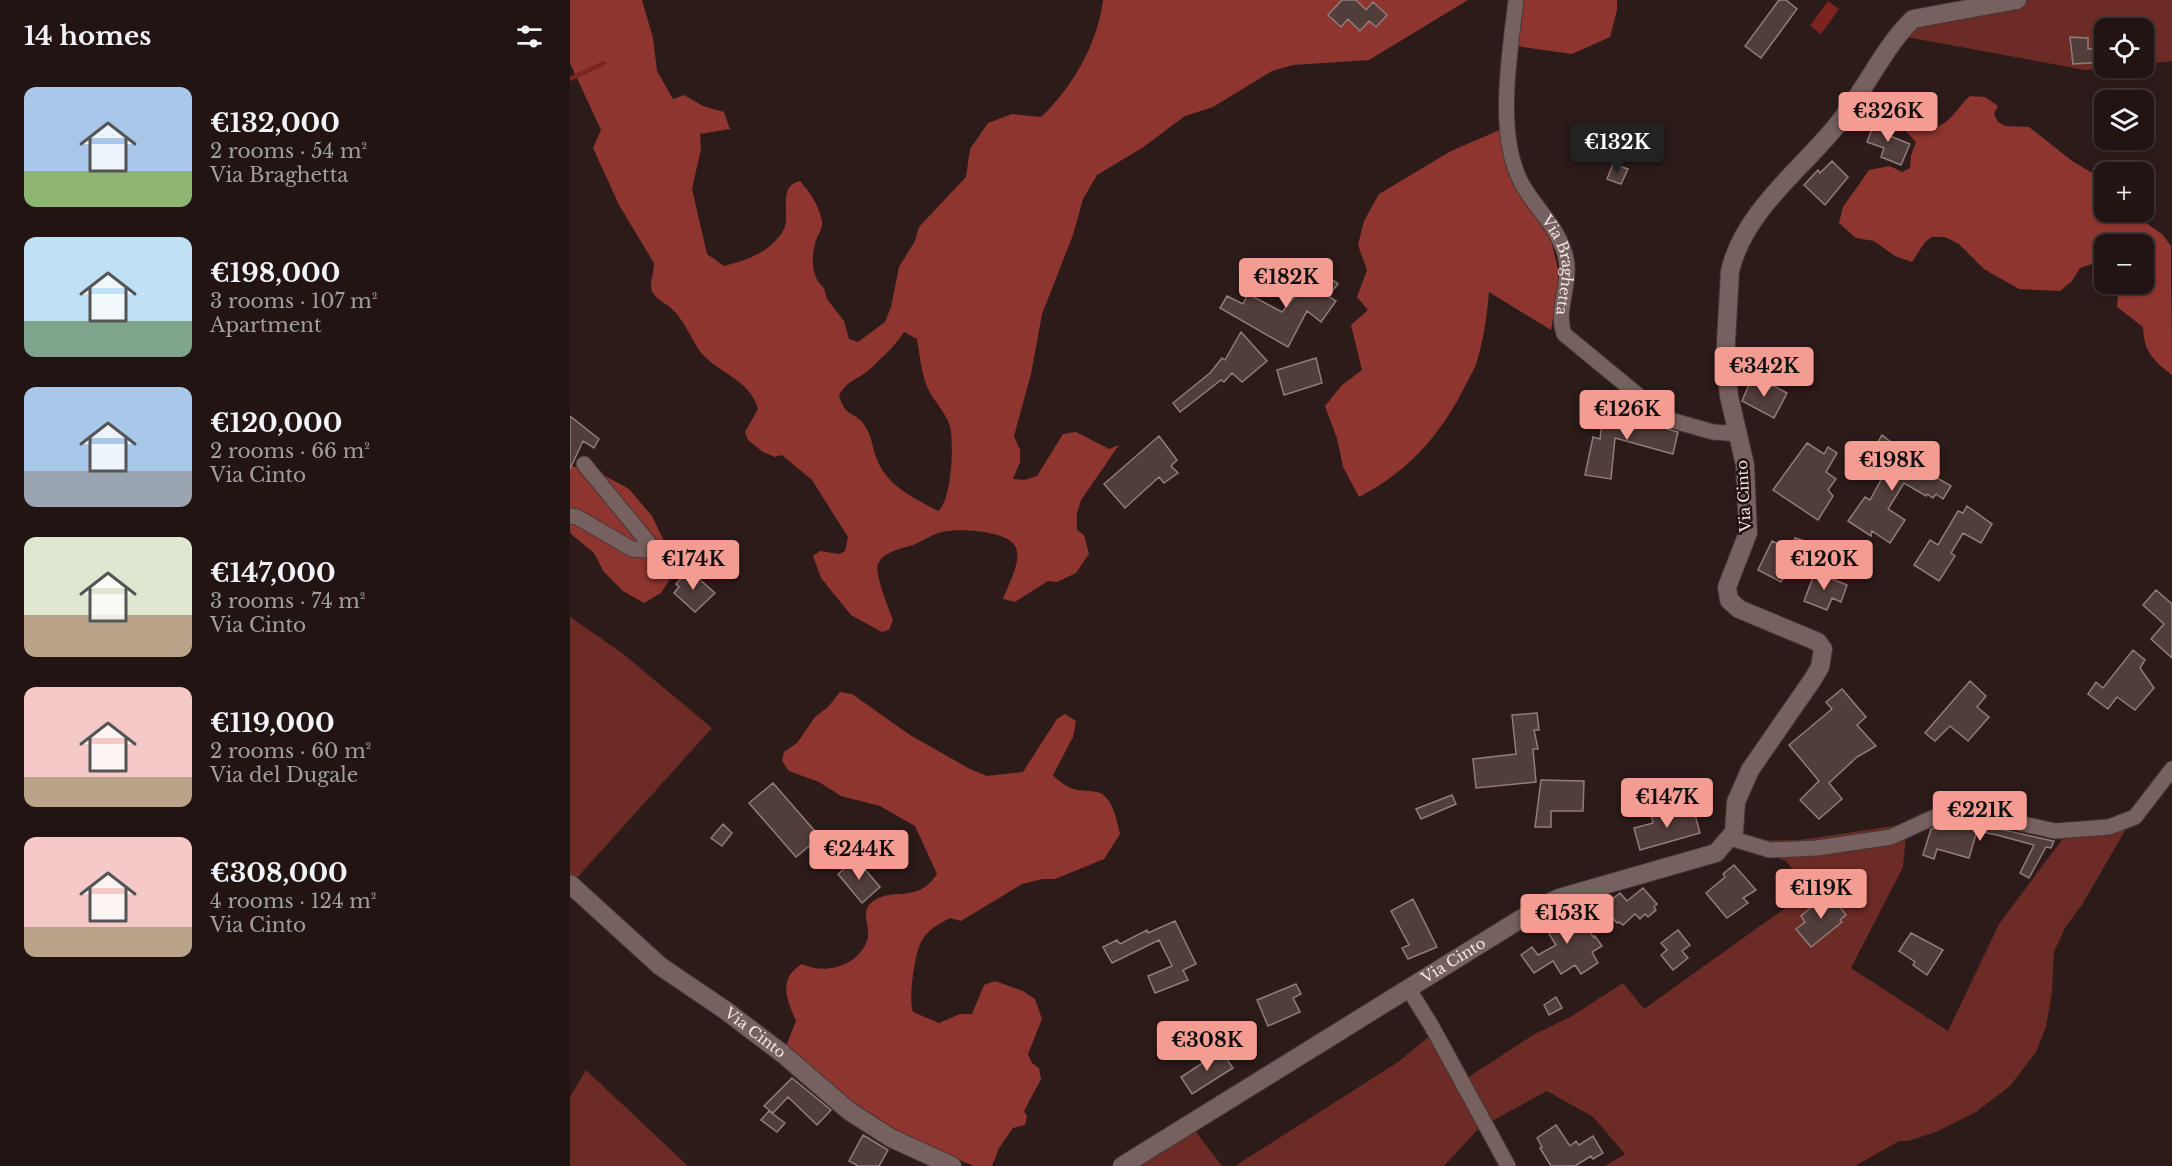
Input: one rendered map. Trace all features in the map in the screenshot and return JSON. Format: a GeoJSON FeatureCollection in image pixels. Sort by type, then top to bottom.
{"type":"FeatureCollection","features":[{"type":"Feature","properties":{"kind":"street","name":"Via Braghetta"},"geometry":{"type":"LineString","coordinates":[[1516,0],[1506,82],[1506,117],[1521,183],[1558,234],[1565,255],[1568,272],[1560,322],[1564,334],[1667,419],[1713,432],[1739,434]]}},
{"type":"Feature","properties":{"kind":"street","name":"Via Cinto"},"geometry":{"type":"LineString","coordinates":[[1122,1166],[1408,988],[1559,898],[1697,860],[1716,853],[1730,838],[1734,832],[1736,802],[1750,770],[1813,679],[1820,667],[1823,649],[1818,642],[1739,609],[1729,600],[1727,587],[1748,533],[1744,465],[1729,396],[1725,351],[1730,271],[1746,232],[1839,124],[1913,18],[2017,0]]}},
{"type":"Feature","properties":{"kind":"street"},"geometry":{"type":"LineString","coordinates":[[570,516],[577,517],[632,549],[645,550],[648,542],[584,464]]}},
{"type":"Feature","properties":{"kind":"street"},"geometry":{"type":"LineString","coordinates":[[1730,838],[1770,850],[1817,848],[1891,837],[1943,813],[1960,810],[2055,831],[2109,827],[2135,817],[2172,769]]}},
{"type":"Feature","properties":{"kind":"street","name":"Via Cinto"},"geometry":{"type":"LineString","coordinates":[[570,884],[660,966],[767,1042],[849,1111],[891,1138],[952,1166]]}},
{"type":"Feature","properties":{"kind":"street","name":"Via Cinto"},"geometry":{"type":"LineString","coordinates":[[1408,988],[1431,1025],[1508,1166]]}},
{"type":"Feature","properties":{"kind":"shaded area"},"geometry":{"type":"Polygon","coordinates":[[[570,0],[642,0],[653,38],[657,71],[673,99],[684,95],[703,106],[724,112],[730,129],[700,134],[701,149],[692,189],[707,254],[724,266],[750,258],[765,250],[783,231],[788,189],[800,181],[810,193],[822,221],[814,250],[815,274],[824,288],[827,299],[844,321],[849,339],[858,342],[885,322],[891,307],[899,267],[915,241],[919,227],[966,177],[970,149],[988,123],[1012,114],[1041,117],[1063,93],[1082,64],[1096,32],[1103,0],[1468,0],[1369,60],[1293,65],[1272,71],[1213,107],[1185,116],[1142,148],[1097,175],[1083,199],[1073,235],[1042,314],[1031,374],[1014,436],[1020,450],[1020,462],[1013,479],[1024,480],[1037,476],[1063,434],[1076,432],[1109,449],[1119,445],[1081,500],[1077,513],[1077,530],[1084,535],[1089,554],[1076,573],[1057,582],[1048,581],[1015,602],[1003,599],[1017,558],[1015,546],[1010,541],[1002,536],[979,531],[955,530],[935,534],[889,553],[878,564],[880,583],[893,620],[889,630],[882,632],[851,615],[821,578],[813,556],[820,551],[839,554],[845,551],[848,537],[812,480],[782,455],[775,457],[763,452],[748,440],[745,432],[758,409],[749,391],[703,355],[677,314],[653,293],[651,286],[654,263],[619,205],[593,148],[601,130],[570,63],[570,0]],[[904,332],[885,355],[867,372],[845,386],[839,396],[848,412],[862,421],[865,426],[876,457],[886,476],[901,490],[938,511],[943,505],[949,484],[952,457],[951,434],[948,421],[926,383],[917,339],[904,332]]]}},
{"type":"Feature","properties":{"kind":"shaded area"},"geometry":{"type":"Polygon","coordinates":[[[1521,0],[1617,0],[1617,10],[1610,37],[1572,54],[1516,46],[1521,0]]]}},
{"type":"Feature","properties":{"kind":"shaded area"},"geometry":{"type":"Polygon","coordinates":[[[2030,0],[2172,0],[2172,61],[2154,63],[2154,18],[2094,18],[2094,69],[2085,70],[1901,36],[1916,19],[2030,0]]]}},
{"type":"Feature","properties":{"kind":"shaded area"},"geometry":{"type":"Polygon","coordinates":[[[1828,1],[1839,9],[1821,34],[1810,26],[1828,1]]]}},
{"type":"Feature","properties":{"kind":"shaded area"},"geometry":{"type":"Polygon","coordinates":[[[1970,96],[1985,97],[1998,106],[1994,114],[1998,122],[2005,126],[2029,127],[2072,161],[2094,174],[2094,222],[2145,222],[2162,234],[2171,246],[2172,375],[2151,355],[2145,343],[2143,327],[2117,307],[2118,294],[2154,294],[2154,234],[2094,234],[2094,263],[2080,268],[2072,281],[2060,291],[2019,289],[1984,269],[1959,244],[1945,237],[1932,237],[1925,242],[1912,262],[1895,256],[1874,241],[1856,238],[1839,223],[1843,207],[1869,170],[1890,166],[1902,172],[1910,168],[1911,155],[1916,142],[1882,106],[1914,124],[1931,127],[1939,126],[1947,121],[1970,96]]]}},
{"type":"Feature","properties":{"kind":"shaded area"},"geometry":{"type":"Polygon","coordinates":[[[1502,129],[1550,235],[1560,278],[1551,330],[1489,292],[1482,344],[1477,361],[1454,407],[1420,452],[1392,477],[1359,497],[1343,467],[1337,438],[1325,406],[1342,385],[1362,370],[1351,325],[1368,310],[1357,297],[1367,270],[1358,245],[1364,221],[1379,194],[1451,151],[1502,129]]]}},
{"type":"Feature","properties":{"kind":"shaded area"},"geometry":{"type":"Polygon","coordinates":[[[570,466],[596,471],[629,489],[652,516],[677,568],[661,593],[644,603],[623,591],[604,572],[594,553],[570,533],[570,466]]]}},
{"type":"Feature","properties":{"kind":"shaded area"},"geometry":{"type":"Polygon","coordinates":[[[570,617],[622,653],[712,728],[575,880],[570,874],[570,617]]]}},
{"type":"Feature","properties":{"kind":"shaded area"},"geometry":{"type":"Polygon","coordinates":[[[840,692],[852,694],[910,735],[970,769],[987,776],[1023,772],[1057,719],[1065,714],[1076,721],[1073,737],[1053,775],[1065,785],[1075,789],[1101,794],[1108,800],[1114,813],[1120,834],[1104,859],[1055,879],[1022,884],[961,921],[950,918],[930,931],[919,948],[912,987],[913,1012],[939,1023],[960,1014],[972,1014],[984,985],[995,981],[1023,991],[1035,999],[1042,1019],[1028,1054],[1032,1063],[1039,1068],[1041,1079],[1024,1111],[1027,1116],[1025,1125],[1013,1128],[999,1148],[992,1166],[974,1166],[876,1121],[850,1103],[786,1046],[796,1021],[786,990],[789,976],[794,970],[802,964],[820,969],[848,963],[856,957],[867,941],[866,911],[872,902],[879,897],[921,889],[937,874],[915,826],[880,806],[841,796],[819,782],[789,771],[782,761],[784,752],[797,743],[815,717],[828,707],[840,692]]]}},
{"type":"Feature","properties":{"kind":"shaded area"},"geometry":{"type":"Polygon","coordinates":[[[1907,824],[1903,867],[1851,968],[1948,1031],[1999,924],[2064,837],[2126,829],[2083,903],[2065,928],[2054,952],[2052,992],[2046,1027],[2036,1052],[2010,1086],[1976,1112],[1936,1132],[1908,1141],[1899,1141],[1855,1166],[1605,1166],[1625,1154],[1593,1117],[1547,1091],[1479,1128],[1444,1166],[1235,1166],[1398,1062],[1432,1034],[1458,1084],[1533,1035],[1572,1016],[1623,983],[1644,1009],[1809,891],[1786,861],[1734,841],[1800,840],[1907,824]]]}},
{"type":"Feature","properties":{"kind":"shaded area"},"geometry":{"type":"Polygon","coordinates":[[[586,1070],[688,1166],[570,1166],[570,1097],[586,1070]]]}},
{"type":"Feature","properties":{"kind":"shaded area"},"geometry":{"type":"Polygon","coordinates":[[[1193,1128],[1222,1166],[1137,1166],[1193,1128]]]}},
{"type":"Feature","properties":{"kind":"building"},"geometry":{"type":"Polygon","coordinates":[[[1342,0],[1356,0],[1366,10],[1373,2],[1387,15],[1376,27],[1369,21],[1360,31],[1348,19],[1341,27],[1328,15],[1342,0]]]}},
{"type":"Feature","properties":{"kind":"building"},"geometry":{"type":"Polygon","coordinates":[[[1779,0],[1786,0],[1797,9],[1761,58],[1745,46],[1779,0]]]}},
{"type":"Feature","properties":{"kind":"building"},"geometry":{"type":"Polygon","coordinates":[[[2070,37],[2088,38],[2088,49],[2094,49],[2094,63],[2073,64],[2070,37]]]}},
{"type":"Feature","properties":{"kind":"building"},"geometry":{"type":"Polygon","coordinates":[[[1875,121],[1894,128],[1890,136],[1910,144],[1901,165],[1881,157],[1884,148],[1867,142],[1875,121]]]}},
{"type":"Feature","properties":{"kind":"building"},"geometry":{"type":"Polygon","coordinates":[[[1832,161],[1848,177],[1825,205],[1804,185],[1818,170],[1820,173],[1832,161]]]}},
{"type":"Feature","properties":{"kind":"building"},"geometry":{"type":"Polygon","coordinates":[[[1613,164],[1628,169],[1621,184],[1607,179],[1613,164]]]}},
{"type":"Feature","properties":{"kind":"building"},"geometry":{"type":"Polygon","coordinates":[[[1318,269],[1338,284],[1328,296],[1336,301],[1321,322],[1307,311],[1288,347],[1220,308],[1227,296],[1243,304],[1248,294],[1282,312],[1318,269]]]}},
{"type":"Feature","properties":{"kind":"building"},"geometry":{"type":"Polygon","coordinates":[[[1241,332],[1267,361],[1242,382],[1232,373],[1224,382],[1221,380],[1180,412],[1173,403],[1210,373],[1222,358],[1225,360],[1241,332]]]}},
{"type":"Feature","properties":{"kind":"building"},"geometry":{"type":"Polygon","coordinates":[[[1316,358],[1322,383],[1284,395],[1277,370],[1316,358]]]}},
{"type":"Feature","properties":{"kind":"building"},"geometry":{"type":"Polygon","coordinates":[[[1751,380],[1769,389],[1772,385],[1787,393],[1774,418],[1742,401],[1751,380]]]}},
{"type":"Feature","properties":{"kind":"building"},"geometry":{"type":"Polygon","coordinates":[[[1619,412],[1652,419],[1664,428],[1678,432],[1673,454],[1615,438],[1611,479],[1585,475],[1593,437],[1600,439],[1602,421],[1617,424],[1619,412]]]}},
{"type":"Feature","properties":{"kind":"building"},"geometry":{"type":"Polygon","coordinates":[[[570,416],[599,439],[594,448],[583,441],[570,469],[570,416]]]}},
{"type":"Feature","properties":{"kind":"building"},"geometry":{"type":"Polygon","coordinates":[[[1882,435],[1891,442],[1886,448],[1951,486],[1943,499],[1936,494],[1933,498],[1927,494],[1926,496],[1904,483],[1888,509],[1905,520],[1890,543],[1872,531],[1871,536],[1848,521],[1865,497],[1870,500],[1889,465],[1877,460],[1868,473],[1862,470],[1882,435]]]}},
{"type":"Feature","properties":{"kind":"building"},"geometry":{"type":"Polygon","coordinates":[[[1159,436],[1177,460],[1171,466],[1178,473],[1164,483],[1159,477],[1125,508],[1104,484],[1159,436]]]}},
{"type":"Feature","properties":{"kind":"building"},"geometry":{"type":"Polygon","coordinates":[[[1807,443],[1824,454],[1828,447],[1837,453],[1826,472],[1836,479],[1828,490],[1833,496],[1818,520],[1773,490],[1807,443]]]}},
{"type":"Feature","properties":{"kind":"building"},"geometry":{"type":"Polygon","coordinates":[[[1967,506],[1992,524],[1981,543],[1963,533],[1951,553],[1955,556],[1939,581],[1914,565],[1930,540],[1938,545],[1958,511],[1963,513],[1967,506]]]}},
{"type":"Feature","properties":{"kind":"building"},"geometry":{"type":"Polygon","coordinates":[[[1795,538],[1808,542],[1813,548],[1808,572],[1792,566],[1781,582],[1758,570],[1772,541],[1790,549],[1795,538]]]}},
{"type":"Feature","properties":{"kind":"building"},"geometry":{"type":"Polygon","coordinates":[[[689,570],[715,593],[695,612],[674,593],[679,587],[676,584],[689,570]]]}},
{"type":"Feature","properties":{"kind":"building"},"geometry":{"type":"Polygon","coordinates":[[[1815,572],[1847,585],[1841,602],[1832,598],[1827,610],[1804,601],[1815,572]]]}},
{"type":"Feature","properties":{"kind":"building"},"geometry":{"type":"Polygon","coordinates":[[[2156,590],[2172,604],[2172,658],[2151,639],[2164,624],[2143,605],[2156,590]]]}},
{"type":"Feature","properties":{"kind":"building"},"geometry":{"type":"Polygon","coordinates":[[[2133,650],[2145,660],[2140,668],[2154,688],[2135,710],[2117,697],[2108,709],[2088,694],[2096,682],[2103,688],[2133,650]]]}},
{"type":"Feature","properties":{"kind":"building"},"geometry":{"type":"Polygon","coordinates":[[[1970,681],[1986,696],[1977,707],[1989,717],[1968,741],[1950,726],[1935,741],[1925,733],[1970,681]]]}},
{"type":"Feature","properties":{"kind":"building"},"geometry":{"type":"Polygon","coordinates":[[[1842,689],[1866,717],[1857,725],[1876,746],[1857,757],[1829,783],[1842,799],[1819,819],[1800,800],[1819,781],[1789,745],[1832,709],[1826,702],[1842,689]]]}},
{"type":"Feature","properties":{"kind":"building"},"geometry":{"type":"Polygon","coordinates":[[[1537,713],[1539,730],[1534,730],[1538,749],[1533,749],[1536,782],[1476,788],[1473,759],[1516,754],[1512,715],[1537,713]]]}},
{"type":"Feature","properties":{"kind":"building"},"geometry":{"type":"Polygon","coordinates":[[[1541,780],[1584,781],[1583,811],[1551,811],[1551,827],[1535,827],[1541,780]]]}},
{"type":"Feature","properties":{"kind":"building"},"geometry":{"type":"Polygon","coordinates":[[[773,783],[820,837],[796,857],[749,803],[773,783]]]}},
{"type":"Feature","properties":{"kind":"building"},"geometry":{"type":"Polygon","coordinates":[[[1452,795],[1456,804],[1421,819],[1416,809],[1452,795]]]}},
{"type":"Feature","properties":{"kind":"building"},"geometry":{"type":"Polygon","coordinates":[[[1672,808],[1674,816],[1694,811],[1700,833],[1640,850],[1634,828],[1653,823],[1651,814],[1672,808]]]}},
{"type":"Feature","properties":{"kind":"building"},"geometry":{"type":"Polygon","coordinates":[[[1960,820],[2054,841],[2051,848],[2046,847],[2029,878],[2020,873],[2034,845],[1997,835],[1982,832],[1981,835],[1976,834],[1969,858],[1937,849],[1934,859],[1923,855],[1931,829],[1960,820]]]}},
{"type":"Feature","properties":{"kind":"building"},"geometry":{"type":"Polygon","coordinates":[[[723,824],[732,833],[722,846],[711,838],[723,824]]]}},
{"type":"Feature","properties":{"kind":"building"},"geometry":{"type":"Polygon","coordinates":[[[842,831],[857,837],[851,850],[836,844],[842,831]]]}},
{"type":"Feature","properties":{"kind":"building"},"geometry":{"type":"Polygon","coordinates":[[[856,859],[880,887],[862,903],[838,874],[856,859]]]}},
{"type":"Feature","properties":{"kind":"building"},"geometry":{"type":"Polygon","coordinates":[[[1734,865],[1756,890],[1743,898],[1748,903],[1727,918],[1706,893],[1725,877],[1723,874],[1734,865]]]}},
{"type":"Feature","properties":{"kind":"building"},"geometry":{"type":"Polygon","coordinates":[[[1643,888],[1657,904],[1654,907],[1656,910],[1648,917],[1645,914],[1640,919],[1635,914],[1623,925],[1617,923],[1603,906],[1620,893],[1627,901],[1643,888]]]}},
{"type":"Feature","properties":{"kind":"building"},"geometry":{"type":"Polygon","coordinates":[[[1829,893],[1846,915],[1840,920],[1842,922],[1811,947],[1796,929],[1805,922],[1801,916],[1829,893]]]}},
{"type":"Feature","properties":{"kind":"building"},"geometry":{"type":"Polygon","coordinates":[[[1413,899],[1437,947],[1408,959],[1402,948],[1409,945],[1391,911],[1413,899]]]}},
{"type":"Feature","properties":{"kind":"building"},"geometry":{"type":"Polygon","coordinates":[[[1573,906],[1602,946],[1592,952],[1598,963],[1581,974],[1575,965],[1561,974],[1553,961],[1534,973],[1521,955],[1532,947],[1538,955],[1556,945],[1549,934],[1557,928],[1549,915],[1573,906]]]}},
{"type":"Feature","properties":{"kind":"building"},"geometry":{"type":"Polygon","coordinates":[[[1175,921],[1196,964],[1183,970],[1188,980],[1155,993],[1148,976],[1172,966],[1159,940],[1112,963],[1103,947],[1117,940],[1120,944],[1147,930],[1148,933],[1175,921]]]}},
{"type":"Feature","properties":{"kind":"building"},"geometry":{"type":"Polygon","coordinates":[[[1678,930],[1690,945],[1682,951],[1688,958],[1673,970],[1661,955],[1667,950],[1661,943],[1678,930]]]}},
{"type":"Feature","properties":{"kind":"building"},"geometry":{"type":"Polygon","coordinates":[[[1911,933],[1943,950],[1927,975],[1913,965],[1915,962],[1899,951],[1911,933]]]}},
{"type":"Feature","properties":{"kind":"building"},"geometry":{"type":"Polygon","coordinates":[[[1296,984],[1301,994],[1293,998],[1300,1012],[1268,1026],[1257,1000],[1296,984]]]}},
{"type":"Feature","properties":{"kind":"building"},"geometry":{"type":"Polygon","coordinates":[[[1556,997],[1562,1008],[1549,1015],[1544,1005],[1556,997]]]}},
{"type":"Feature","properties":{"kind":"building"},"geometry":{"type":"Polygon","coordinates":[[[1221,1051],[1233,1068],[1192,1094],[1181,1077],[1221,1051]]]}},
{"type":"Feature","properties":{"kind":"building"},"geometry":{"type":"Polygon","coordinates":[[[792,1078],[831,1110],[817,1125],[788,1097],[773,1113],[764,1106],[792,1078]]]}},
{"type":"Feature","properties":{"kind":"building"},"geometry":{"type":"Polygon","coordinates":[[[769,1111],[785,1123],[777,1132],[761,1120],[769,1111]]]}},
{"type":"Feature","properties":{"kind":"building"},"geometry":{"type":"Polygon","coordinates":[[[1556,1125],[1570,1146],[1576,1141],[1579,1145],[1593,1136],[1603,1153],[1593,1159],[1591,1156],[1575,1166],[1551,1166],[1537,1138],[1556,1125]]]}},
{"type":"Feature","properties":{"kind":"building"},"geometry":{"type":"Polygon","coordinates":[[[863,1135],[888,1150],[879,1166],[858,1166],[849,1161],[863,1135]]]}},
{"type":"Feature","properties":{"kind":"waterway"},"geometry":{"type":"LineString","coordinates":[[570,79],[604,63]]}}]}
